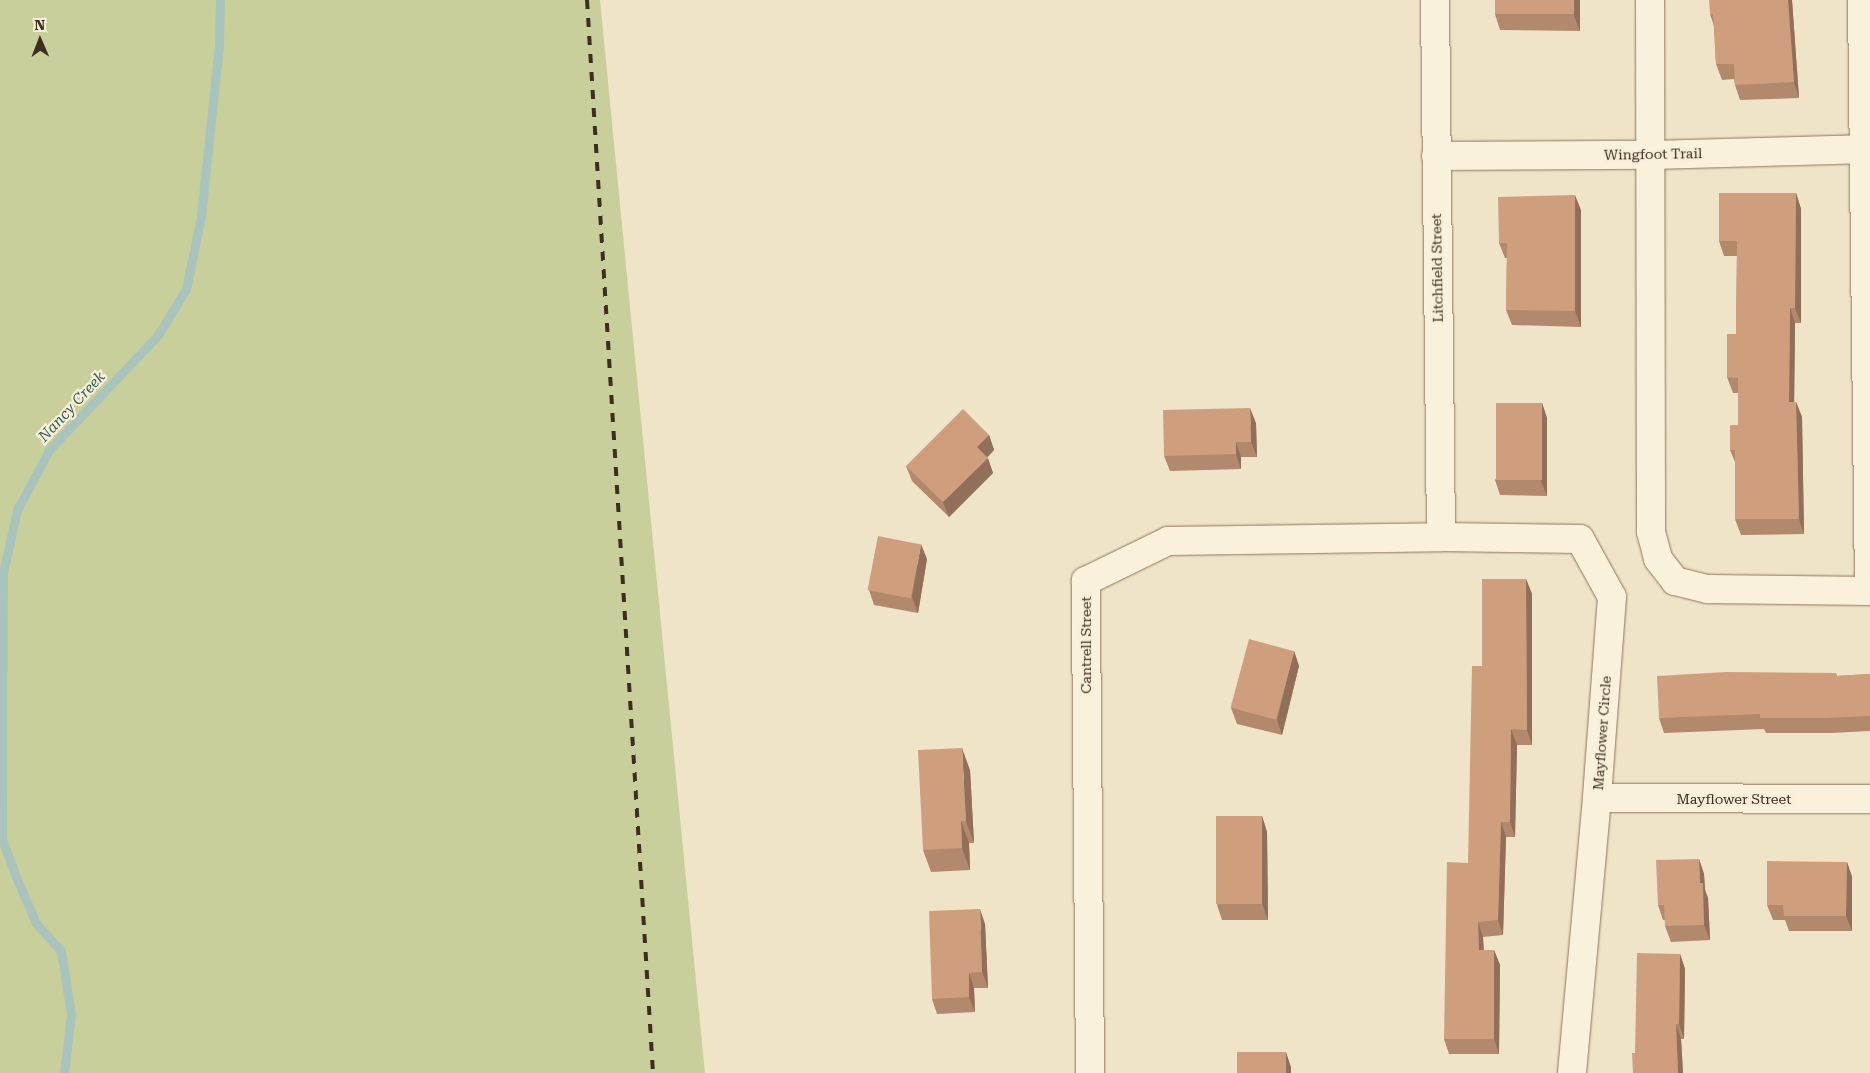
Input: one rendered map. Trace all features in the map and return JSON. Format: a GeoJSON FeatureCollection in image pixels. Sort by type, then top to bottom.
{"type":"FeatureCollection","features":[{"type":"Feature","properties":{"kind":"street","name":"Litchfield Street"},"geometry":{"type":"LineString","coordinates":[[1435,0],[1441,537]]}},
{"type":"Feature","properties":{"kind":"street"},"geometry":{"type":"LineString","coordinates":[[1650,0],[1652,155],[1651,532],[1658,559],[1676,581],[1708,589],[1869,591],[1867,149],[1862,0]]}},
{"type":"Feature","properties":{"kind":"street","name":"Wingfoot Trail"},"geometry":{"type":"LineString","coordinates":[[1436,156],[1652,155],[1867,149]]}},
{"type":"Feature","properties":{"kind":"street","name":"Mayflower Circle"},"geometry":{"type":"LineString","coordinates":[[1441,537],[1580,539],[1612,597],[1597,798],[1572,1073]]}},
{"type":"Feature","properties":{"kind":"street","name":"Cantrell Street"},"geometry":{"type":"LineString","coordinates":[[1090,1073],[1086,581],[1168,542],[1441,537]]}},
{"type":"Feature","properties":{"kind":"street","name":"Mayflower Street"},"geometry":{"type":"LineString","coordinates":[[1597,798],[1870,799]]}},
{"type":"Feature","properties":{"kind":"green space"},"geometry":{"type":"Polygon","coordinates":[[[0,0],[600,0],[705,1073],[0,1073],[0,0]]]}},
{"type":"Feature","properties":{"kind":"building"},"geometry":{"type":"Polygon","coordinates":[[[1495,0],[1574,0],[1574,14],[1495,14],[1495,0]]]}},
{"type":"Feature","properties":{"kind":"building"},"geometry":{"type":"Polygon","coordinates":[[[1709,0],[1788,0],[1794,82],[1735,85],[1734,64],[1716,64],[1713,14],[1710,14],[1709,0]]]}},
{"type":"Feature","properties":{"kind":"building"},"geometry":{"type":"Polygon","coordinates":[[[1719,193],[1796,193],[1795,308],[1790,308],[1789,402],[1796,402],[1799,519],[1735,519],[1735,450],[1730,450],[1730,425],[1738,425],[1738,378],[1727,377],[1727,334],[1736,334],[1737,241],[1719,241],[1719,193]]]}},
{"type":"Feature","properties":{"kind":"building"},"geometry":{"type":"Polygon","coordinates":[[[1575,195],[1575,311],[1506,310],[1507,243],[1499,243],[1498,197],[1575,195]]]}},
{"type":"Feature","properties":{"kind":"building"},"geometry":{"type":"Polygon","coordinates":[[[1496,403],[1542,403],[1542,480],[1496,480],[1496,403]]]}},
{"type":"Feature","properties":{"kind":"building"},"geometry":{"type":"Polygon","coordinates":[[[1250,408],[1251,442],[1236,442],[1236,454],[1164,456],[1163,410],[1250,408]]]}},
{"type":"Feature","properties":{"kind":"building"},"geometry":{"type":"Polygon","coordinates":[[[963,409],[989,435],[977,447],[988,458],[943,502],[906,466],[963,409]]]}},
{"type":"Feature","properties":{"kind":"building"},"geometry":{"type":"Polygon","coordinates":[[[878,536],[921,544],[911,598],[868,590],[878,536]]]}},
{"type":"Feature","properties":{"kind":"building"},"geometry":{"type":"Polygon","coordinates":[[[1482,579],[1526,579],[1527,730],[1511,729],[1510,822],[1501,822],[1498,920],[1478,922],[1479,950],[1494,950],[1494,1039],[1444,1039],[1447,862],[1468,863],[1472,666],[1482,666],[1482,579]]]}},
{"type":"Feature","properties":{"kind":"building"},"geometry":{"type":"Polygon","coordinates":[[[1249,639],[1294,651],[1276,720],[1231,708],[1249,639]]]}},
{"type":"Feature","properties":{"kind":"building"},"geometry":{"type":"Polygon","coordinates":[[[1726,672],[1836,673],[1836,676],[1870,674],[1870,716],[1760,718],[1760,714],[1659,718],[1657,676],[1726,672]]]}},
{"type":"Feature","properties":{"kind":"building"},"geometry":{"type":"Polygon","coordinates":[[[962,748],[966,821],[961,821],[962,848],[923,850],[918,750],[962,748]]]}},
{"type":"Feature","properties":{"kind":"building"},"geometry":{"type":"Polygon","coordinates":[[[1216,816],[1262,816],[1262,904],[1216,904],[1216,816]]]}},
{"type":"Feature","properties":{"kind":"building"},"geometry":{"type":"Polygon","coordinates":[[[1699,859],[1700,883],[1703,883],[1704,925],[1665,926],[1664,905],[1658,905],[1656,860],[1699,859]]]}},
{"type":"Feature","properties":{"kind":"building"},"geometry":{"type":"Polygon","coordinates":[[[1767,861],[1847,862],[1846,916],[1784,916],[1783,905],[1767,905],[1767,861]]]}},
{"type":"Feature","properties":{"kind":"building"},"geometry":{"type":"Polygon","coordinates":[[[980,909],[982,972],[969,973],[969,997],[932,999],[929,911],[980,909]]]}},
{"type":"Feature","properties":{"kind":"building"},"geometry":{"type":"Polygon","coordinates":[[[1637,953],[1680,954],[1679,1024],[1676,1024],[1678,1073],[1633,1073],[1632,1053],[1635,1053],[1637,953]]]}},
{"type":"Feature","properties":{"kind":"building"},"geometry":{"type":"Polygon","coordinates":[[[1237,1052],[1286,1052],[1286,1073],[1237,1073],[1237,1052]]]}},
{"type":"Feature","properties":{"kind":"waterway","name":"Nancy Creek"},"geometry":{"type":"LineString","coordinates":[[64,1073],[71,1014],[61,951],[36,923],[2,839],[3,573],[17,510],[49,450],[158,335],[186,289],[201,216],[219,44],[220,0]]}},
{"type":"Feature","properties":{"kind":"railway"},"geometry":{"type":"LineString","coordinates":[[587,0],[653,1073]]}}]}
